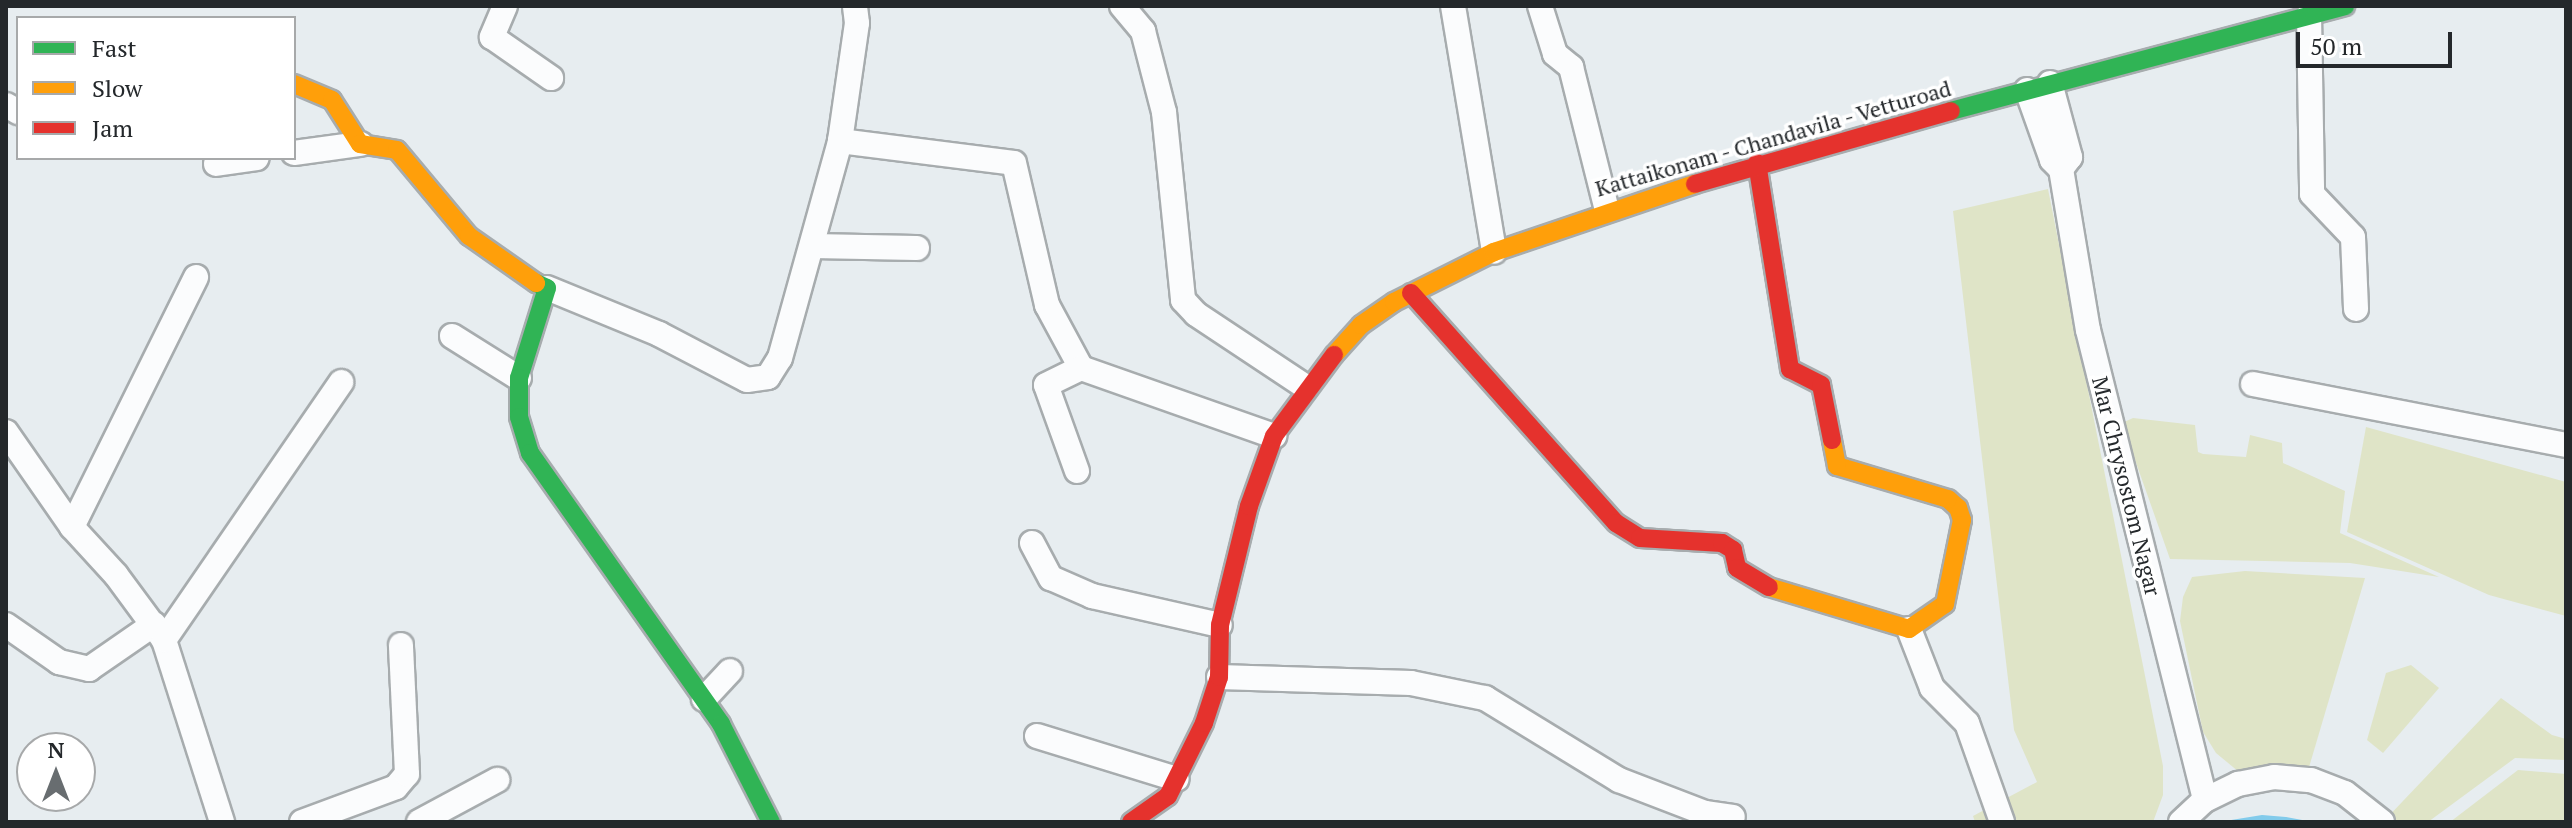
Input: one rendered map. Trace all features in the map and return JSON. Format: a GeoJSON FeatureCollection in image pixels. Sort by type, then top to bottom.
{"type":"FeatureCollection","features":[{"type":"Feature","properties":{"kind":"street"},"geometry":{"type":"LineString","coordinates":[[505,6],[492,37],[551,78]]}},
{"type":"Feature","properties":{"kind":"street"},"geometry":{"type":"LineString","coordinates":[[296,153],[360,144],[397,150],[469,236],[515,272],[659,334],[747,380],[768,377],[780,358],[840,141],[857,23],[855,6]]}},
{"type":"Feature","properties":{"kind":"street"},"geometry":{"type":"LineString","coordinates":[[1122,6],[1143,31],[1164,112],[1183,300],[1196,314],[1306,387]]}},
{"type":"Feature","properties":{"kind":"street"},"geometry":{"type":"LineString","coordinates":[[1453,6],[1494,252]]}},
{"type":"Feature","properties":{"kind":"street"},"geometry":{"type":"LineString","coordinates":[[1540,6],[1555,54],[1571,67],[1607,210]]}},
{"type":"Feature","properties":{"kind":"street","name":"Kattaikonam - Chandavila - Vetturoad"},"geometry":{"type":"LineString","coordinates":[[1131,822],[1168,796],[1219,677],[1220,625],[1249,506],[1274,436],[1306,387],[1361,325],[1411,293],[1494,252],[1607,210],[1757,163],[2038,87],[2275,15],[2309,15],[2345,6]]}},
{"type":"Feature","properties":{"kind":"street"},"geometry":{"type":"LineString","coordinates":[[2309,15],[2312,194],[2353,237],[2356,309]]}},
{"type":"Feature","properties":{"kind":"street"},"geometry":{"type":"LineString","coordinates":[[296,85],[332,100],[360,144]]}},
{"type":"Feature","properties":{"kind":"street","name":"Mar Chrysostom Nagar"},"geometry":{"type":"LineString","coordinates":[[2038,87],[2052,160],[2061,169],[2088,330],[2205,800]]}},
{"type":"Feature","properties":{"kind":"street"},"geometry":{"type":"LineString","coordinates":[[840,141],[1014,163],[1047,305],[1081,368],[1274,436]]}},
{"type":"Feature","properties":{"kind":"street"},"geometry":{"type":"LineString","coordinates":[[216,164],[243,160]]}},
{"type":"Feature","properties":{"kind":"street"},"geometry":{"type":"LineString","coordinates":[[1757,163],[1790,369],[1821,385],[1837,466],[1948,499],[1958,508],[1962,520],[1945,604],[1909,629]]}},
{"type":"Feature","properties":{"kind":"street"},"geometry":{"type":"LineString","coordinates":[[812,246],[917,248]]}},
{"type":"Feature","properties":{"kind":"street"},"geometry":{"type":"LineString","coordinates":[[72,527],[196,277]]}},
{"type":"Feature","properties":{"kind":"street"},"geometry":{"type":"LineString","coordinates":[[547,288],[519,378],[519,417],[530,453],[704,699],[771,822]]}},
{"type":"Feature","properties":{"kind":"street"},"geometry":{"type":"LineString","coordinates":[[1411,293],[1616,523],[1640,538],[1722,543],[1733,550],[1737,568],[1762,585],[1909,629]]}},
{"type":"Feature","properties":{"kind":"street"},"geometry":{"type":"LineString","coordinates":[[452,336],[519,378]]}},
{"type":"Feature","properties":{"kind":"street"},"geometry":{"type":"LineString","coordinates":[[1077,471],[1046,385],[1081,368]]}},
{"type":"Feature","properties":{"kind":"street"},"geometry":{"type":"LineString","coordinates":[[6,625],[59,662],[89,669],[159,632],[341,382]]}},
{"type":"Feature","properties":{"kind":"street"},"geometry":{"type":"LineString","coordinates":[[2253,384],[2566,445]]}},
{"type":"Feature","properties":{"kind":"street"},"geometry":{"type":"LineString","coordinates":[[6,432],[72,527],[159,632],[222,822]]}},
{"type":"Feature","properties":{"kind":"street"},"geometry":{"type":"LineString","coordinates":[[1032,543],[1051,578],[1092,596],[1220,625]]}},
{"type":"Feature","properties":{"kind":"street"},"geometry":{"type":"LineString","coordinates":[[1909,629],[1932,688],[1967,723],[2002,822]]}},
{"type":"Feature","properties":{"kind":"street"},"geometry":{"type":"LineString","coordinates":[[302,822],[396,787],[407,774],[401,645]]}},
{"type":"Feature","properties":{"kind":"street"},"geometry":{"type":"LineString","coordinates":[[704,699],[730,671]]}},
{"type":"Feature","properties":{"kind":"street"},"geometry":{"type":"LineString","coordinates":[[1219,677],[1411,683],[1485,698],[1619,780],[1705,813],[1733,817]]}},
{"type":"Feature","properties":{"kind":"street"},"geometry":{"type":"LineString","coordinates":[[1037,736],[1177,779]]}},
{"type":"Feature","properties":{"kind":"street"},"geometry":{"type":"LineString","coordinates":[[2181,822],[2205,800],[2262,779],[2311,780],[2345,793],[2382,822]]}},
{"type":"Feature","properties":{"kind":"street"},"geometry":{"type":"LineString","coordinates":[[419,822],[497,780]]}},
{"type":"Feature","properties":{"kind":"green space"},"geometry":{"type":"Polygon","coordinates":[[[2048,189],[2163,766],[2163,795],[2153,822],[1975,822],[1973,816],[2037,782],[2014,730],[1953,211],[2048,189]]]}},
{"type":"Feature","properties":{"kind":"green space"},"geometry":{"type":"Polygon","coordinates":[[[2133,418],[2195,425],[2198,452],[2203,454],[2246,457],[2250,435],[2282,443],[2283,463],[2345,491],[2340,533],[2439,577],[2350,563],[2170,559],[2122,423],[2133,418]]]}},
{"type":"Feature","properties":{"kind":"green space"},"geometry":{"type":"Polygon","coordinates":[[[2366,427],[2566,482],[2566,616],[2489,595],[2347,532],[2366,427]]]}},
{"type":"Feature","properties":{"kind":"green space"},"geometry":{"type":"Polygon","coordinates":[[[2245,571],[2365,578],[2307,774],[2239,772],[2216,753],[2203,732],[2180,621],[2183,597],[2192,577],[2245,571]]]}},
{"type":"Feature","properties":{"kind":"green space"},"geometry":{"type":"Polygon","coordinates":[[[2411,665],[2439,688],[2383,753],[2367,740],[2386,673],[2411,665]]]}},
{"type":"Feature","properties":{"kind":"green space"},"geometry":{"type":"Polygon","coordinates":[[[2501,698],[2552,735],[2566,739],[2566,760],[2515,758],[2428,822],[2383,822],[2501,698]]]}},
{"type":"Feature","properties":{"kind":"green space"},"geometry":{"type":"Polygon","coordinates":[[[2518,770],[2566,774],[2566,822],[2450,822],[2518,770]]]}},
{"type":"Feature","properties":{"kind":"water"},"geometry":{"type":"Polygon","coordinates":[[[2262,815],[2286,817],[2313,822],[2219,822],[2262,815]]]}},
{"type":"Feature","properties":{"kind":"traffic: fast"},"geometry":{"type":"LineString","coordinates":[[1951,111],[2345,6]]}},
{"type":"Feature","properties":{"kind":"traffic: fast"},"geometry":{"type":"LineString","coordinates":[[536,283],[547,288],[519,378],[519,417],[530,453],[721,724],[771,822]]}},
{"type":"Feature","properties":{"kind":"traffic: slow"},"geometry":{"type":"LineString","coordinates":[[296,85],[332,100],[360,144],[397,150],[469,236],[536,283]]}},
{"type":"Feature","properties":{"kind":"traffic: slow"},"geometry":{"type":"LineString","coordinates":[[1334,355],[1361,325],[1394,302],[1494,252],[1695,184]]}},
{"type":"Feature","properties":{"kind":"traffic: slow"},"geometry":{"type":"LineString","coordinates":[[1769,587],[1909,629],[1945,604],[1962,520],[1958,508],[1948,499],[1837,466],[1832,440]]}},
{"type":"Feature","properties":{"kind":"traffic: jam"},"geometry":{"type":"LineString","coordinates":[[1695,184],[1951,111]]}},
{"type":"Feature","properties":{"kind":"traffic: jam"},"geometry":{"type":"LineString","coordinates":[[1757,163],[1790,369],[1821,385],[1832,440]]}},
{"type":"Feature","properties":{"kind":"traffic: jam"},"geometry":{"type":"LineString","coordinates":[[1411,293],[1616,523],[1640,538],[1722,543],[1733,550],[1737,568],[1769,587]]}},
{"type":"Feature","properties":{"kind":"traffic: jam"},"geometry":{"type":"LineString","coordinates":[[1131,822],[1168,796],[1204,723],[1219,677],[1220,625],[1249,506],[1274,436],[1334,355]]}}]}
